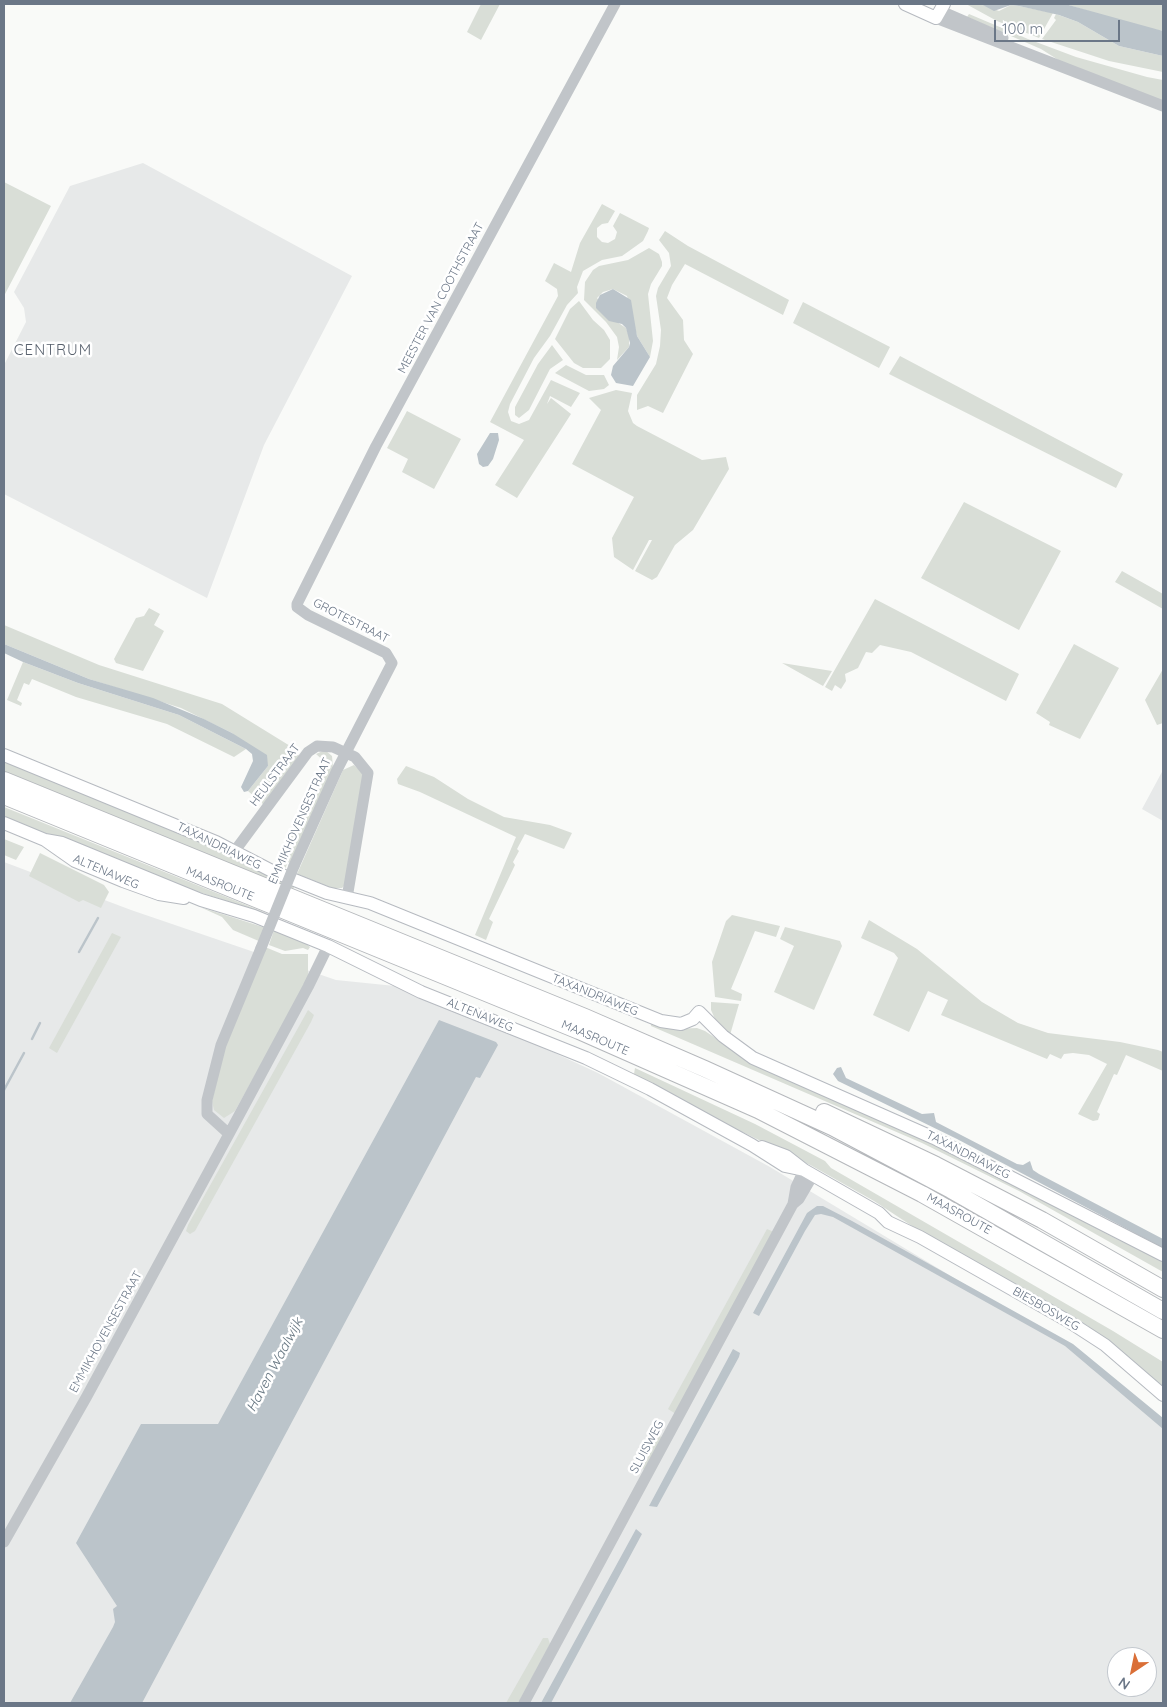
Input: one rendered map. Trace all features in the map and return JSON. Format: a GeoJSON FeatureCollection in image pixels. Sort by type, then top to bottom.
{"type":"FeatureCollection","features":[{"type":"Feature","properties":{"kind":"highway","name":"MAASROUTE"},"geometry":{"type":"LineString","coordinates":[[4,780],[585,1017],[705,1069],[866,1145],[1063,1252],[1163,1311]]}},
{"type":"Feature","properties":{"kind":"highway","name":"MAASROUTE"},"geometry":{"type":"LineString","coordinates":[[4,796],[579,1031],[758,1110],[922,1194],[1163,1330]]}},
{"type":"Feature","properties":{"kind":"highway"},"geometry":{"type":"LineString","coordinates":[[705,1069],[783,1093],[851,1123],[1042,1220],[1163,1291]]}},
{"type":"Feature","properties":{"kind":"highway"},"geometry":{"type":"LineString","coordinates":[[1136,1314],[1163,1337]]}},
{"type":"Feature","properties":{"kind":"main road"},"geometry":{"type":"LineString","coordinates":[[905,4],[934,9]]}},
{"type":"Feature","properties":{"kind":"main road","name":"TAXANDRIAWEG"},"geometry":{"type":"LineString","coordinates":[[4,755],[186,829],[272,871],[323,891],[370,902],[660,1021],[677,1024],[687,1022],[700,1012],[724,1036],[753,1058],[934,1138],[1163,1254]]}},
{"type":"Feature","properties":{"kind":"main road","name":"ALTENAWEG"},"geometry":{"type":"LineString","coordinates":[[4,823],[45,840],[62,843],[201,900],[254,916],[328,946],[406,985],[628,1078],[752,1145],[785,1166],[809,1173]]}},
{"type":"Feature","properties":{"kind":"main road","name":"BIESBOSWEG"},"geometry":{"type":"LineString","coordinates":[[809,1173],[879,1213],[888,1222],[920,1237],[1068,1321],[1104,1345],[1163,1395]]}},
{"type":"Feature","properties":{"kind":"street","name":"MEESTER VAN COOTHSTRAAT"},"geometry":{"type":"LineString","coordinates":[[297,607],[376,446],[615,4]]}},
{"type":"Feature","properties":{"kind":"street"},"geometry":{"type":"LineString","coordinates":[[934,9],[1063,66],[1163,106]]}},
{"type":"Feature","properties":{"kind":"street","name":"GROTESTRAAT"},"geometry":{"type":"LineString","coordinates":[[297,607],[308,615],[386,653],[391,660]]}},
{"type":"Feature","properties":{"kind":"street","name":"EMMIKHOVENSESTRAAT"},"geometry":{"type":"LineString","coordinates":[[228,1134],[207,1114],[207,1100],[222,1045],[294,866],[346,753],[390,670],[391,660]]}},
{"type":"Feature","properties":{"kind":"street","name":"HEULSTRAAT"},"geometry":{"type":"LineString","coordinates":[[234,852],[308,752],[317,746],[326,746],[346,753],[360,761],[368,773],[347,898]]}},
{"type":"Feature","properties":{"kind":"street","name":"EMMIKHOVENSESTRAAT"},"geometry":{"type":"LineString","coordinates":[[4,1542],[87,1396],[308,988],[328,946]]}},
{"type":"Feature","properties":{"kind":"street","name":"SLUISWEG"},"geometry":{"type":"LineString","coordinates":[[524,1703],[793,1204],[799,1199],[809,1173]]}},
{"type":"Feature","properties":{"kind":"shaded area"},"geometry":{"type":"Polygon","coordinates":[[[481,4],[500,4],[481,40],[467,32],[481,4]]]}},
{"type":"Feature","properties":{"kind":"shaded area"},"geometry":{"type":"Polygon","coordinates":[[[966,4],[981,4],[999,11],[1011,5],[1053,13],[1039,38],[997,21],[966,4]]]}},
{"type":"Feature","properties":{"kind":"shaded area"},"geometry":{"type":"Polygon","coordinates":[[[1065,4],[1163,4],[1163,31],[1138,26],[1065,4]]]}},
{"type":"Feature","properties":{"kind":"shaded area"},"geometry":{"type":"Polygon","coordinates":[[[969,14],[1076,57],[1163,80],[1163,102],[1060,61],[1041,49],[967,17],[969,14]]]}},
{"type":"Feature","properties":{"kind":"shaded area"},"geometry":{"type":"Polygon","coordinates":[[[1056,14],[1078,22],[1119,46],[1163,56],[1163,72],[1109,61],[1042,39],[1056,20],[1054,18],[1056,14]]]}},
{"type":"Feature","properties":{"kind":"shaded area"},"geometry":{"type":"Polygon","coordinates":[[[143,163],[352,276],[264,445],[207,598],[4,494],[4,365],[26,322],[24,308],[14,292],[70,186],[143,163]]]}},
{"type":"Feature","properties":{"kind":"shaded area"},"geometry":{"type":"Polygon","coordinates":[[[4,182],[51,206],[4,296],[4,182]]]}},
{"type":"Feature","properties":{"kind":"shaded area"},"geometry":{"type":"Polygon","coordinates":[[[602,204],[615,211],[608,223],[602,224],[597,228],[597,237],[602,242],[608,243],[615,239],[617,232],[613,226],[620,213],[649,228],[643,241],[622,256],[602,260],[583,271],[577,287],[578,293],[567,305],[550,336],[534,358],[510,404],[508,412],[511,421],[519,424],[529,420],[551,380],[580,393],[571,407],[550,396],[547,404],[551,398],[571,414],[517,498],[495,485],[524,440],[490,422],[558,296],[557,289],[545,281],[554,263],[571,272],[580,243],[602,204]]]}},
{"type":"Feature","properties":{"kind":"shaded area"},"geometry":{"type":"Polygon","coordinates":[[[665,231],[688,246],[789,300],[783,315],[685,264],[672,285],[667,298],[683,320],[684,340],[693,354],[663,413],[648,406],[637,410],[637,395],[656,364],[660,346],[661,330],[656,296],[658,288],[671,266],[669,253],[659,240],[665,231]]]}},
{"type":"Feature","properties":{"kind":"shaded area"},"geometry":{"type":"Polygon","coordinates":[[[649,248],[659,254],[662,262],[662,266],[651,284],[648,294],[653,341],[650,357],[637,336],[627,296],[613,289],[603,292],[597,298],[617,322],[626,328],[629,336],[629,347],[617,360],[619,347],[617,337],[606,322],[584,300],[585,282],[593,270],[599,266],[628,260],[649,248]]]}},
{"type":"Feature","properties":{"kind":"shaded area"},"geometry":{"type":"Polygon","coordinates":[[[579,301],[593,320],[604,330],[610,340],[610,359],[601,368],[583,368],[574,363],[555,339],[570,309],[579,301]]]}},
{"type":"Feature","properties":{"kind":"shaded area"},"geometry":{"type":"Polygon","coordinates":[[[803,302],[890,347],[879,368],[793,323],[803,302]]]}},
{"type":"Feature","properties":{"kind":"shaded area"},"geometry":{"type":"Polygon","coordinates":[[[552,345],[563,360],[550,369],[529,410],[519,418],[515,415],[515,407],[538,364],[552,345]]]}},
{"type":"Feature","properties":{"kind":"shaded area"},"geometry":{"type":"Polygon","coordinates":[[[900,356],[1123,474],[1116,488],[889,374],[900,356]]]}},
{"type":"Feature","properties":{"kind":"shaded area"},"geometry":{"type":"Polygon","coordinates":[[[566,365],[586,375],[604,375],[609,385],[604,389],[589,391],[555,373],[566,365]]]}},
{"type":"Feature","properties":{"kind":"shaded area"},"geometry":{"type":"Polygon","coordinates":[[[616,390],[632,393],[628,411],[633,423],[637,426],[702,460],[726,457],[729,469],[693,530],[675,545],[657,577],[652,580],[635,571],[652,540],[649,540],[633,570],[614,557],[612,538],[634,497],[572,464],[601,410],[589,398],[616,390]]]}},
{"type":"Feature","properties":{"kind":"shaded area"},"geometry":{"type":"Polygon","coordinates":[[[407,411],[461,439],[434,489],[402,472],[408,459],[387,448],[407,411]]]}},
{"type":"Feature","properties":{"kind":"shaded area"},"geometry":{"type":"Polygon","coordinates":[[[964,502],[1061,551],[1019,630],[921,578],[964,502]]]}},
{"type":"Feature","properties":{"kind":"shaded area"},"geometry":{"type":"Polygon","coordinates":[[[1122,571],[1163,594],[1163,609],[1115,582],[1122,571]]]}},
{"type":"Feature","properties":{"kind":"shaded area"},"geometry":{"type":"Polygon","coordinates":[[[875,599],[1019,674],[1006,701],[911,652],[880,645],[872,653],[866,652],[858,668],[845,674],[846,681],[841,689],[835,685],[832,691],[825,687],[875,599]]]}},
{"type":"Feature","properties":{"kind":"shaded area"},"geometry":{"type":"Polygon","coordinates":[[[149,608],[160,614],[154,625],[164,631],[143,671],[116,663],[114,659],[136,618],[144,616],[149,608]]]}},
{"type":"Feature","properties":{"kind":"shaded area"},"geometry":{"type":"Polygon","coordinates":[[[4,625],[99,665],[222,704],[295,749],[299,756],[264,805],[248,791],[268,766],[232,733],[181,708],[89,679],[4,644],[4,625]]]}},
{"type":"Feature","properties":{"kind":"shaded area"},"geometry":{"type":"Polygon","coordinates":[[[1074,644],[1119,668],[1080,739],[1049,725],[1050,722],[1036,713],[1074,644]]]}},
{"type":"Feature","properties":{"kind":"shaded area"},"geometry":{"type":"Polygon","coordinates":[[[23,662],[78,683],[179,715],[246,749],[234,757],[167,724],[76,697],[32,679],[29,685],[24,683],[17,700],[22,703],[21,706],[7,700],[23,662]]]}},
{"type":"Feature","properties":{"kind":"shaded area"},"geometry":{"type":"Polygon","coordinates":[[[782,663],[832,671],[823,686],[782,663]]]}},
{"type":"Feature","properties":{"kind":"shaded area"},"geometry":{"type":"Polygon","coordinates":[[[1163,669],[1163,723],[1157,725],[1145,700],[1163,669]]]}},
{"type":"Feature","properties":{"kind":"shaded area"},"geometry":{"type":"Polygon","coordinates":[[[325,750],[332,756],[333,768],[290,863],[288,862],[285,869],[275,865],[283,855],[302,809],[323,773],[321,771],[325,762],[316,754],[325,750]]]}},
{"type":"Feature","properties":{"kind":"shaded area"},"geometry":{"type":"Polygon","coordinates":[[[4,760],[209,843],[296,884],[293,889],[4,771],[4,760]]]}},
{"type":"Feature","properties":{"kind":"shaded area"},"geometry":{"type":"Polygon","coordinates":[[[354,765],[365,775],[345,885],[342,888],[332,888],[297,874],[343,770],[354,765]]]}},
{"type":"Feature","properties":{"kind":"shaded area"},"geometry":{"type":"Polygon","coordinates":[[[406,766],[434,777],[468,799],[504,817],[550,825],[572,833],[564,849],[525,834],[517,849],[519,851],[513,862],[515,865],[489,919],[493,922],[486,940],[475,935],[516,837],[420,792],[398,784],[397,779],[406,766]]]}},
{"type":"Feature","properties":{"kind":"shaded area"},"geometry":{"type":"Polygon","coordinates":[[[1163,770],[1163,821],[1142,809],[1163,770]]]}},
{"type":"Feature","properties":{"kind":"shaded area"},"geometry":{"type":"Polygon","coordinates":[[[4,807],[271,915],[180,886],[4,817],[4,807]]]}},
{"type":"Feature","properties":{"kind":"shaded area"},"geometry":{"type":"Polygon","coordinates":[[[4,839],[24,847],[16,860],[4,855],[4,839]]]}},
{"type":"Feature","properties":{"kind":"shaded area"},"geometry":{"type":"Polygon","coordinates":[[[40,853],[104,885],[109,892],[101,908],[83,900],[79,902],[29,876],[40,853]]]}},
{"type":"Feature","properties":{"kind":"shaded area"},"geometry":{"type":"Polygon","coordinates":[[[4,862],[131,910],[336,980],[395,986],[518,1036],[598,1073],[770,1167],[1077,1352],[1163,1422],[1163,1703],[4,1703],[4,862]]]}},
{"type":"Feature","properties":{"kind":"shaded area"},"geometry":{"type":"Polygon","coordinates":[[[200,907],[266,928],[261,942],[233,930],[222,917],[200,907]]]}},
{"type":"Feature","properties":{"kind":"shaded area"},"geometry":{"type":"Polygon","coordinates":[[[732,915],[780,926],[776,937],[755,931],[731,989],[742,994],[741,1001],[715,997],[712,962],[726,921],[732,915]]]}},
{"type":"Feature","properties":{"kind":"shaded area"},"geometry":{"type":"Polygon","coordinates":[[[869,920],[917,949],[982,1002],[1018,1023],[1048,1033],[1120,1042],[1158,1050],[1163,1052],[1163,1071],[1126,1055],[1117,1075],[1114,1074],[1097,1112],[1100,1114],[1098,1120],[1093,1121],[1078,1114],[1107,1064],[1089,1055],[1064,1054],[1061,1059],[1050,1054],[1047,1059],[941,1015],[948,1000],[928,991],[909,1032],[873,1015],[898,958],[894,953],[861,938],[869,920]]]}},
{"type":"Feature","properties":{"kind":"shaded area"},"geometry":{"type":"Polygon","coordinates":[[[785,927],[840,941],[842,946],[814,1010],[774,992],[794,946],[780,939],[785,927]]]}},
{"type":"Feature","properties":{"kind":"shaded area"},"geometry":{"type":"Polygon","coordinates":[[[274,930],[303,941],[310,947],[308,950],[303,948],[285,951],[269,945],[274,930]]]}},
{"type":"Feature","properties":{"kind":"shaded area"},"geometry":{"type":"Polygon","coordinates":[[[112,933],[121,937],[57,1053],[49,1048],[112,933]]]}},
{"type":"Feature","properties":{"kind":"shaded area"},"geometry":{"type":"Polygon","coordinates":[[[265,947],[282,954],[308,954],[308,979],[235,1111],[224,1118],[214,1110],[212,1101],[226,1044],[265,947]]]}},
{"type":"Feature","properties":{"kind":"shaded area"},"geometry":{"type":"Polygon","coordinates":[[[711,1002],[739,1004],[730,1035],[715,1019],[711,1010],[711,1002]]]}},
{"type":"Feature","properties":{"kind":"shaded area"},"geometry":{"type":"Polygon","coordinates":[[[308,1010],[314,1015],[311,1022],[195,1231],[190,1234],[186,1231],[188,1225],[308,1010]]]}},
{"type":"Feature","properties":{"kind":"shaded area"},"geometry":{"type":"Polygon","coordinates":[[[651,1023],[673,1029],[697,1028],[705,1031],[753,1063],[845,1102],[993,1172],[1105,1233],[1163,1261],[1163,1272],[1019,1191],[922,1143],[651,1026],[651,1023]]]}},
{"type":"Feature","properties":{"kind":"shaded area"},"geometry":{"type":"Polygon","coordinates":[[[635,1068],[755,1124],[825,1161],[831,1168],[1113,1331],[1163,1362],[1163,1388],[1088,1326],[938,1243],[874,1201],[812,1166],[720,1121],[634,1074],[635,1068]]]}},
{"type":"Feature","properties":{"kind":"shaded area"},"geometry":{"type":"Polygon","coordinates":[[[767,1229],[774,1232],[676,1414],[668,1409],[767,1229]]]}},
{"type":"Feature","properties":{"kind":"shaded area"},"geometry":{"type":"Polygon","coordinates":[[[656,1434],[663,1438],[645,1470],[638,1466],[656,1434]]]}},
{"type":"Feature","properties":{"kind":"shaded area"},"geometry":{"type":"Polygon","coordinates":[[[543,1638],[548,1638],[550,1644],[518,1703],[506,1703],[543,1638]]]}},
{"type":"Feature","properties":{"kind":"water"},"geometry":{"type":"Polygon","coordinates":[[[981,4],[1065,4],[1163,31],[1163,56],[1119,46],[1078,22],[1059,15],[1011,5],[994,11],[981,4]]]}},
{"type":"Feature","properties":{"kind":"water"},"geometry":{"type":"Polygon","coordinates":[[[613,289],[631,300],[637,336],[650,357],[633,386],[616,383],[611,375],[613,366],[629,347],[630,343],[626,328],[622,324],[609,321],[596,308],[600,295],[613,289]]]}},
{"type":"Feature","properties":{"kind":"water"},"geometry":{"type":"Polygon","coordinates":[[[490,433],[498,433],[499,440],[493,459],[488,466],[483,467],[479,464],[477,454],[490,433]]]}},
{"type":"Feature","properties":{"kind":"water"},"geometry":{"type":"Polygon","coordinates":[[[4,644],[89,679],[153,698],[204,719],[232,733],[267,755],[268,766],[248,791],[244,792],[241,787],[253,761],[252,754],[246,749],[179,715],[78,683],[23,662],[4,653],[4,644]]]}},
{"type":"Feature","properties":{"kind":"water","name":"Haven Waalwijk"},"geometry":{"type":"Polygon","coordinates":[[[439,1020],[496,1042],[498,1045],[480,1078],[476,1077],[142,1703],[70,1703],[113,1627],[115,1622],[113,1609],[117,1606],[76,1543],[141,1424],[218,1424],[439,1020]]]}},
{"type":"Feature","properties":{"kind":"water"},"geometry":{"type":"Polygon","coordinates":[[[841,1067],[846,1078],[922,1114],[934,1113],[936,1122],[1017,1164],[1023,1165],[1030,1161],[1033,1170],[1039,1174],[1163,1239],[1163,1248],[957,1139],[838,1081],[833,1074],[837,1068],[841,1067]]]}},
{"type":"Feature","properties":{"kind":"water"},"geometry":{"type":"Polygon","coordinates":[[[817,1206],[823,1206],[852,1221],[1073,1344],[1163,1418],[1163,1429],[1065,1346],[833,1217],[821,1214],[815,1215],[759,1316],[753,1313],[807,1213],[817,1206]]]}},
{"type":"Feature","properties":{"kind":"water"},"geometry":{"type":"Polygon","coordinates":[[[733,1349],[740,1353],[739,1357],[657,1507],[649,1506],[733,1349]]]}},
{"type":"Feature","properties":{"kind":"water"},"geometry":{"type":"Polygon","coordinates":[[[636,1529],[642,1534],[551,1703],[541,1703],[636,1529]]]}},
{"type":"Feature","properties":{"kind":"waterway"},"geometry":{"type":"LineString","coordinates":[[79,952],[98,918]]}},
{"type":"Feature","properties":{"kind":"waterway"},"geometry":{"type":"LineString","coordinates":[[32,1039],[40,1023]]}},
{"type":"Feature","properties":{"kind":"waterway"},"geometry":{"type":"LineString","coordinates":[[4,1090],[24,1053]]}},
{"type":"Feature","properties":{"kind":"district","name":"CENTRUM"},"geometry":{"type":"Point","coordinates":[53,350]}}]}
